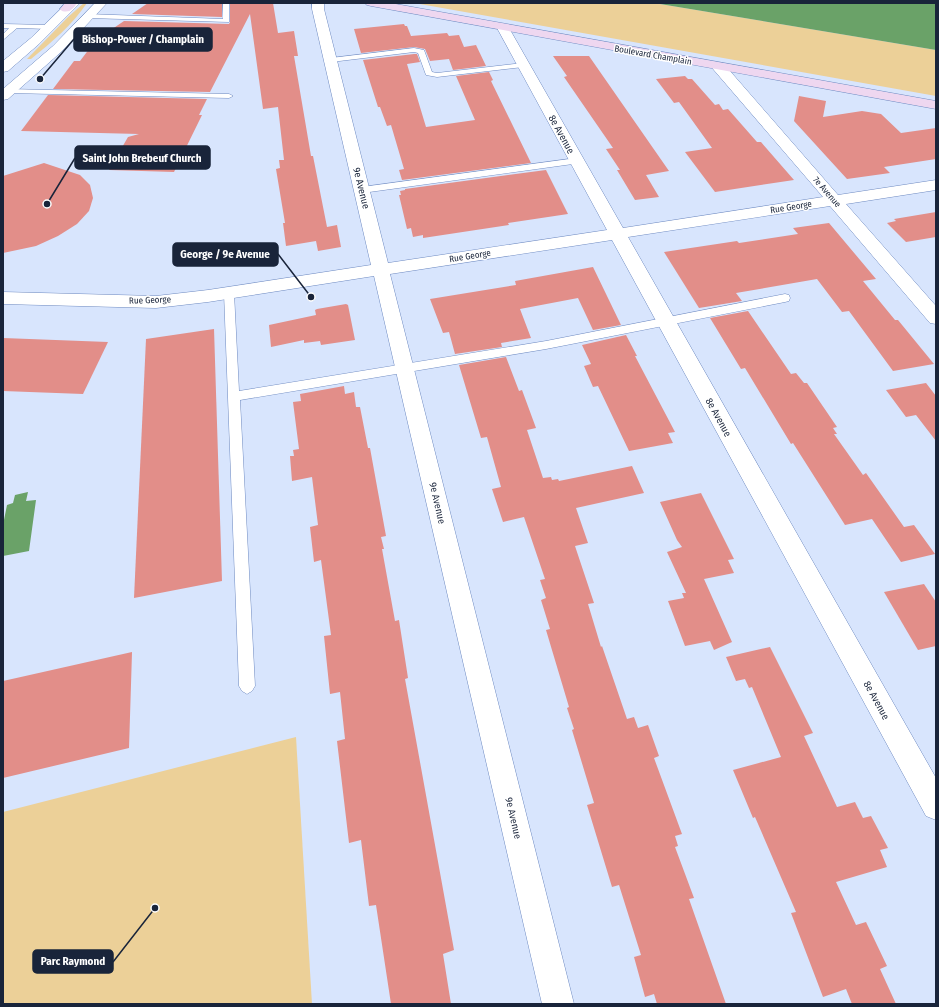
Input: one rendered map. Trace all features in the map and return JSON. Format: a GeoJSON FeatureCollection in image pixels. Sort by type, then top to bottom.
{"type":"FeatureCollection","features":[{"type":"Feature","properties":{"kind":"main road","name":"Boulevard Champlain"},"geometry":{"type":"LineString","coordinates":[[371,3],[936,105]]}},
{"type":"Feature","properties":{"kind":"street"},"geometry":{"type":"LineString","coordinates":[[6,93],[57,49],[101,3]]}},
{"type":"Feature","properties":{"kind":"street","name":"9e Avenue"},"geometry":{"type":"LineString","coordinates":[[318,3],[318,9],[558,1004]]}},
{"type":"Feature","properties":{"kind":"street"},"geometry":{"type":"LineString","coordinates":[[3,68],[49,27],[70,5]]}},
{"type":"Feature","properties":{"kind":"street","name":"8e Avenue"},"geometry":{"type":"LineString","coordinates":[[503,28],[936,806]]}},
{"type":"Feature","properties":{"kind":"street","name":"7e Avenue"},"geometry":{"type":"LineString","coordinates":[[718,66],[936,318]]}},
{"type":"Feature","properties":{"kind":"street","name":"Rue George"},"geometry":{"type":"LineString","coordinates":[[3,298],[156,302],[229,293],[936,185]]}},
{"type":"Feature","properties":{"kind":"lane"},"geometry":{"type":"LineString","coordinates":[[87,16],[227,21],[226,3]]}},
{"type":"Feature","properties":{"kind":"lane"},"geometry":{"type":"LineString","coordinates":[[3,26],[49,27]]}},
{"type":"Feature","properties":{"kind":"lane"},"geometry":{"type":"LineString","coordinates":[[3,38],[15,26]]}},
{"type":"Feature","properties":{"kind":"lane"},"geometry":{"type":"LineString","coordinates":[[331,60],[414,50],[421,52],[429,73],[437,75],[523,65]]}},
{"type":"Feature","properties":{"kind":"lane"},"geometry":{"type":"LineString","coordinates":[[6,93],[229,96]]}},
{"type":"Feature","properties":{"kind":"lane"},"geometry":{"type":"LineString","coordinates":[[362,190],[577,161]]}},
{"type":"Feature","properties":{"kind":"lane"},"geometry":{"type":"LineString","coordinates":[[229,293],[247,686]]}},
{"type":"Feature","properties":{"kind":"lane"},"geometry":{"type":"LineString","coordinates":[[233,397],[546,345],[785,298]]}},
{"type":"Feature","properties":{"kind":"shaded area"},"geometry":{"type":"Polygon","coordinates":[[[84,3],[87,3],[75,19],[61,33],[31,59],[27,59],[68,17],[84,3]]]}},
{"type":"Feature","properties":{"kind":"shaded area"},"geometry":{"type":"Polygon","coordinates":[[[414,3],[654,3],[936,50],[936,96],[414,3]]]}},
{"type":"Feature","properties":{"kind":"shaded area"},"geometry":{"type":"Polygon","coordinates":[[[654,3],[936,3],[936,50],[654,3]]]}},
{"type":"Feature","properties":{"kind":"shaded area"},"geometry":{"type":"Polygon","coordinates":[[[28,492],[26,501],[36,500],[29,551],[3,556],[3,525],[7,505],[13,503],[15,495],[28,492]]]}},
{"type":"Feature","properties":{"kind":"shaded area"},"geometry":{"type":"Polygon","coordinates":[[[296,737],[312,1004],[3,1004],[3,812],[296,737]]]}},
{"type":"Feature","properties":{"kind":"building"},"geometry":{"type":"Polygon","coordinates":[[[148,3],[222,3],[222,17],[132,14],[148,3]]]}},
{"type":"Feature","properties":{"kind":"building"},"geometry":{"type":"Polygon","coordinates":[[[230,3],[273,3],[278,33],[294,31],[298,56],[294,56],[311,156],[313,156],[327,227],[337,225],[341,247],[318,251],[316,241],[286,246],[283,223],[285,223],[276,169],[280,168],[279,160],[284,160],[278,107],[263,109],[250,14],[210,92],[53,89],[74,61],[80,61],[96,40],[124,21],[229,24],[230,3]]]}},
{"type":"Feature","properties":{"kind":"building"},"geometry":{"type":"Polygon","coordinates":[[[404,24],[407,26],[411,36],[447,33],[449,36],[459,35],[464,47],[476,45],[486,66],[453,70],[449,59],[430,61],[425,49],[414,47],[361,53],[354,29],[404,24]]]}},
{"type":"Feature","properties":{"kind":"building"},"geometry":{"type":"Polygon","coordinates":[[[417,54],[420,62],[407,64],[426,127],[475,120],[456,76],[489,72],[493,80],[491,81],[531,163],[402,180],[399,170],[404,169],[391,125],[387,126],[380,107],[378,107],[363,60],[417,54]]]}},
{"type":"Feature","properties":{"kind":"building"},"geometry":{"type":"Polygon","coordinates":[[[553,56],[589,56],[669,171],[646,175],[659,197],[635,200],[617,170],[620,170],[606,149],[613,148],[564,77],[567,76],[553,56]]]}},
{"type":"Feature","properties":{"kind":"building"},"geometry":{"type":"Polygon","coordinates":[[[685,76],[688,79],[692,79],[715,105],[719,104],[723,110],[728,109],[757,142],[761,142],[794,180],[715,192],[685,152],[712,148],[679,102],[674,103],[656,79],[685,76]]]}},
{"type":"Feature","properties":{"kind":"building"},"geometry":{"type":"Polygon","coordinates":[[[48,95],[207,99],[199,115],[202,115],[174,172],[109,170],[128,137],[139,134],[21,131],[48,95]]]}},
{"type":"Feature","properties":{"kind":"building"},"geometry":{"type":"Polygon","coordinates":[[[799,96],[826,101],[823,117],[862,111],[881,114],[901,133],[936,128],[936,159],[884,167],[890,173],[847,179],[794,121],[799,96]]]}},
{"type":"Feature","properties":{"kind":"building"},"geometry":{"type":"Polygon","coordinates":[[[44,163],[80,175],[90,185],[93,198],[89,211],[77,224],[58,236],[36,246],[3,253],[3,176],[44,163]]]}},
{"type":"Feature","properties":{"kind":"building"},"geometry":{"type":"Polygon","coordinates":[[[546,170],[568,214],[508,223],[509,225],[423,238],[423,235],[413,237],[411,228],[407,229],[399,195],[401,195],[400,191],[405,189],[546,170]]]}},
{"type":"Feature","properties":{"kind":"building"},"geometry":{"type":"Polygon","coordinates":[[[936,212],[936,237],[906,242],[887,223],[896,221],[894,219],[936,212]]]}},
{"type":"Feature","properties":{"kind":"building"},"geometry":{"type":"Polygon","coordinates":[[[829,223],[876,279],[863,281],[895,320],[898,320],[934,364],[893,371],[849,311],[842,312],[817,279],[736,293],[742,301],[699,308],[664,252],[798,234],[793,228],[829,223]]]}},
{"type":"Feature","properties":{"kind":"building"},"geometry":{"type":"Polygon","coordinates":[[[593,267],[621,325],[593,330],[578,298],[520,309],[531,338],[501,343],[502,347],[455,354],[449,332],[443,333],[430,299],[516,285],[515,281],[593,267]]]}},
{"type":"Feature","properties":{"kind":"building"},"geometry":{"type":"Polygon","coordinates":[[[346,304],[348,305],[355,340],[321,345],[320,341],[304,343],[304,340],[271,347],[269,325],[316,315],[315,310],[317,309],[346,304]]]}},
{"type":"Feature","properties":{"kind":"building"},"geometry":{"type":"Polygon","coordinates":[[[748,311],[791,374],[796,373],[804,383],[807,383],[837,427],[833,428],[837,434],[834,434],[863,475],[866,473],[904,527],[914,525],[935,554],[901,562],[872,519],[845,525],[793,443],[791,444],[745,368],[741,369],[710,318],[748,311]]]}},
{"type":"Feature","properties":{"kind":"building"},"geometry":{"type":"Polygon","coordinates":[[[214,329],[222,581],[134,598],[146,339],[214,329]]]}},
{"type":"Feature","properties":{"kind":"building"},"geometry":{"type":"Polygon","coordinates":[[[626,335],[637,356],[635,356],[675,432],[668,433],[673,443],[629,451],[598,386],[593,387],[584,366],[591,364],[582,345],[626,335]]]}},
{"type":"Feature","properties":{"kind":"building"},"geometry":{"type":"Polygon","coordinates":[[[3,338],[108,342],[83,394],[3,391],[3,338]]]}},
{"type":"Feature","properties":{"kind":"building"},"geometry":{"type":"Polygon","coordinates":[[[506,357],[519,391],[522,390],[536,428],[527,430],[543,478],[551,477],[552,480],[558,479],[559,481],[632,466],[644,493],[576,508],[588,543],[575,546],[594,603],[588,604],[601,647],[602,646],[627,719],[634,717],[638,728],[648,725],[659,756],[654,758],[682,834],[675,836],[678,846],[675,847],[694,898],[689,899],[726,1004],[657,1004],[654,994],[645,997],[634,957],[641,955],[619,885],[612,887],[587,805],[594,803],[572,730],[574,729],[567,708],[569,707],[546,630],[550,629],[541,600],[546,598],[540,580],[545,579],[524,517],[503,522],[492,489],[501,487],[487,437],[481,438],[459,365],[506,357]]]}},
{"type":"Feature","properties":{"kind":"building"},"geometry":{"type":"Polygon","coordinates":[[[926,383],[936,396],[936,441],[916,415],[906,417],[886,390],[926,383]]]}},
{"type":"Feature","properties":{"kind":"building"},"geometry":{"type":"Polygon","coordinates":[[[344,386],[345,394],[354,392],[356,407],[360,407],[368,448],[370,448],[386,536],[381,537],[384,549],[382,549],[395,621],[399,620],[408,678],[405,679],[454,950],[443,954],[451,1004],[391,1004],[376,905],[369,906],[361,840],[349,843],[337,741],[345,739],[340,692],[330,694],[324,636],[331,635],[321,560],[314,562],[310,527],[318,525],[312,477],[292,481],[290,456],[294,456],[293,450],[299,449],[293,402],[301,401],[300,394],[344,386]]]}},
{"type":"Feature","properties":{"kind":"building"},"geometry":{"type":"Polygon","coordinates":[[[701,493],[734,559],[728,560],[734,573],[704,579],[732,642],[714,650],[710,641],[685,646],[668,601],[684,598],[682,593],[686,593],[667,552],[682,547],[677,540],[660,502],[701,493]]]}},
{"type":"Feature","properties":{"kind":"building"},"geometry":{"type":"Polygon","coordinates":[[[924,584],[936,602],[936,646],[918,650],[884,592],[924,584]]]}},
{"type":"Feature","properties":{"kind":"building"},"geometry":{"type":"Polygon","coordinates":[[[770,647],[813,733],[804,736],[837,807],[855,802],[863,818],[871,816],[888,848],[880,850],[887,867],[836,882],[856,925],[866,922],[887,966],[880,969],[896,1004],[852,1004],[846,989],[823,997],[791,913],[796,912],[733,770],[781,757],[752,687],[749,688],[745,679],[736,681],[726,657],[770,647]]]}},
{"type":"Feature","properties":{"kind":"building"},"geometry":{"type":"Polygon","coordinates":[[[132,652],[129,748],[3,778],[3,681],[132,652]]]}},
{"type":"Feature","properties":{"kind":"place","name":"Bishop-Power / Champlain"},"geometry":{"type":"Point","coordinates":[40,79]}},
{"type":"Feature","properties":{"kind":"place","name":"Saint John Brebeuf Church"},"geometry":{"type":"Point","coordinates":[47,204]}},
{"type":"Feature","properties":{"kind":"place","name":"George / 9e Avenue"},"geometry":{"type":"Point","coordinates":[311,297]}},
{"type":"Feature","properties":{"kind":"place","name":"Parc Raymond"},"geometry":{"type":"Point","coordinates":[155,908]}}]}
